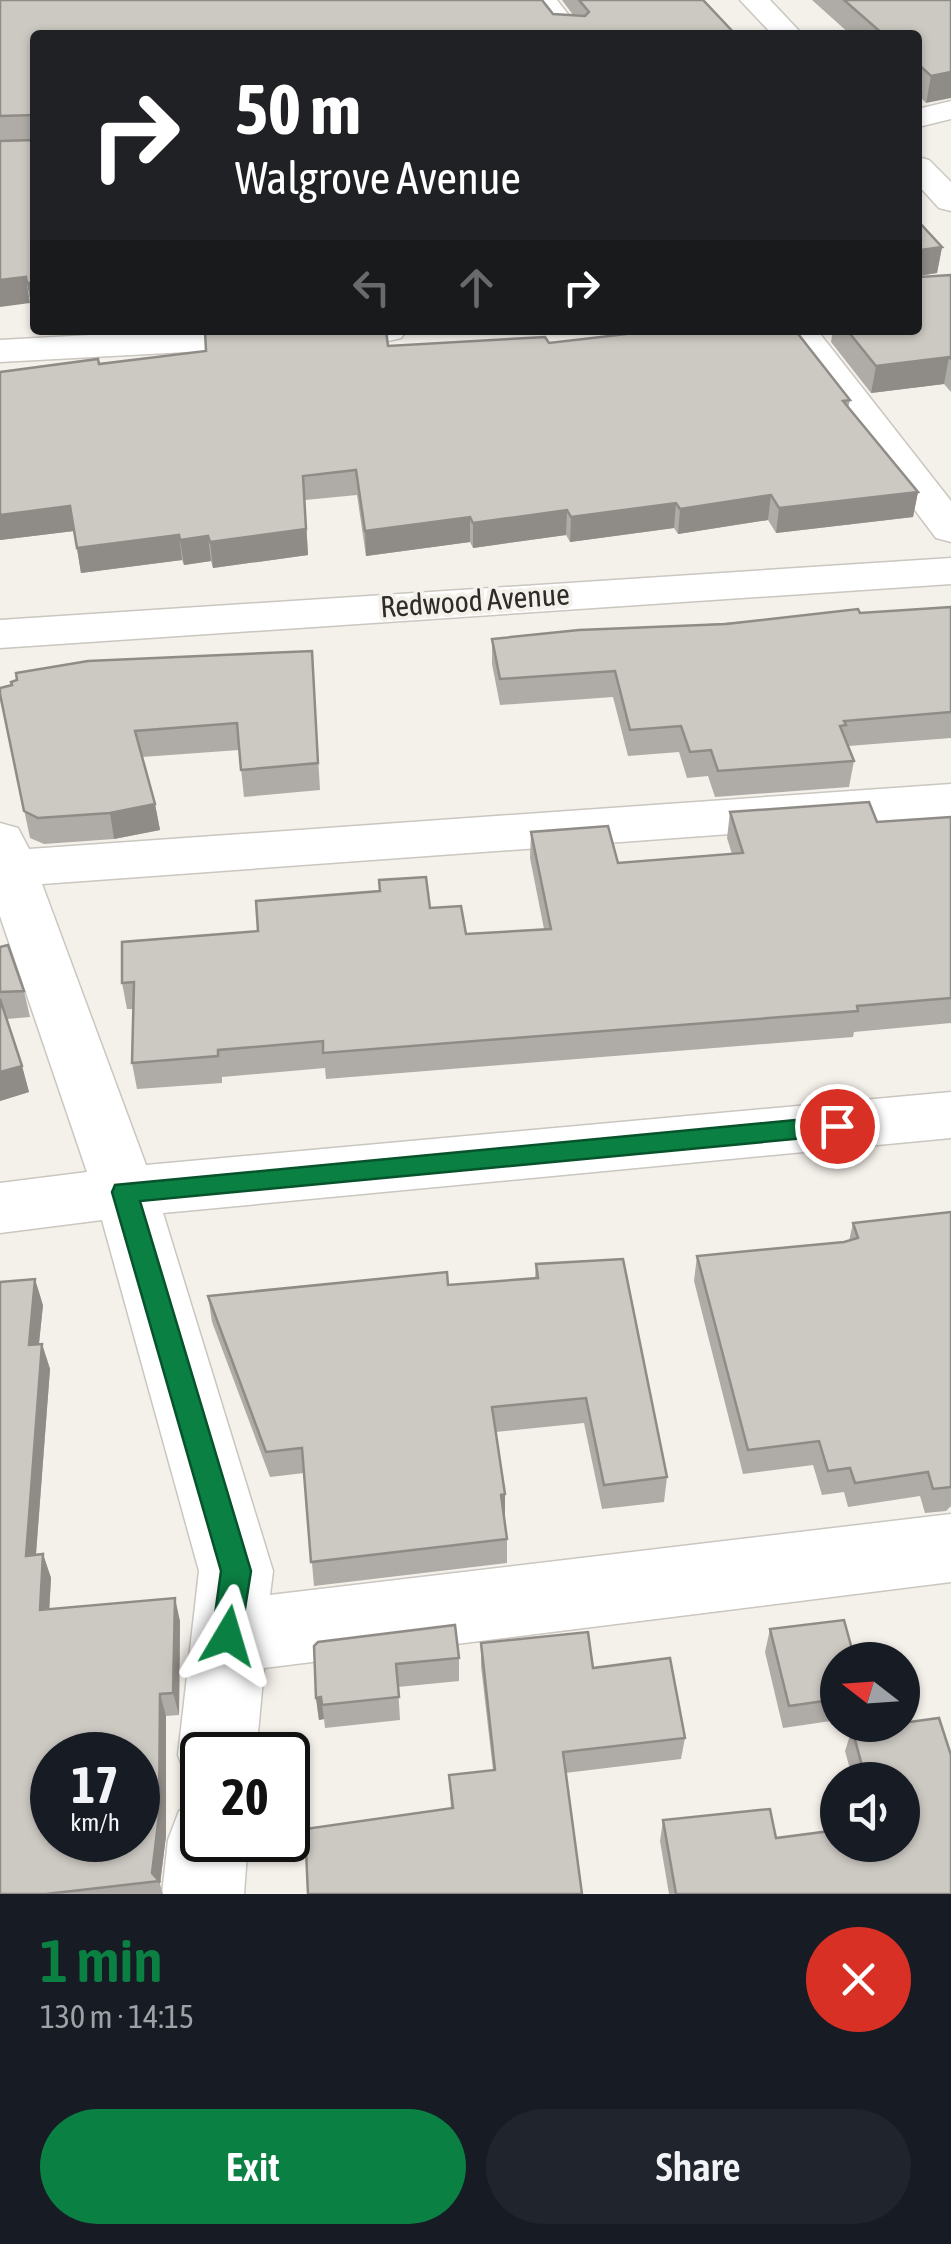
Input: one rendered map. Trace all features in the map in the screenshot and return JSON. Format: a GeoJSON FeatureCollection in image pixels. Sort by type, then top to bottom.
{"type":"FeatureCollection","features":[{"type":"Feature","properties":{"kind":"street"},"geometry":{"type":"LineString","coordinates":[[543,0],[566,30]]}},
{"type":"Feature","properties":{"kind":"street"},"geometry":{"type":"LineString","coordinates":[[754,0],[783,30]]}},
{"type":"Feature","properties":{"kind":"street"},"geometry":{"type":"LineString","coordinates":[[922,117],[951,110]]}},
{"type":"Feature","properties":{"kind":"street"},"geometry":{"type":"LineString","coordinates":[[922,171],[951,201]]}},
{"type":"Feature","properties":{"kind":"street"},"geometry":{"type":"LineString","coordinates":[[0,350],[291,335]]}},
{"type":"Feature","properties":{"kind":"street"},"geometry":{"type":"LineString","coordinates":[[802,335],[951,528]]}},
{"type":"Feature","properties":{"kind":"street","name":"Redwood Avenue"},"geometry":{"type":"LineString","coordinates":[[0,634],[951,570]]}},
{"type":"Feature","properties":{"kind":"street"},"geometry":{"type":"LineString","coordinates":[[218,1732],[236,1571],[124,1192],[5,854],[951,801]]}},
{"type":"Feature","properties":{"kind":"street"},"geometry":{"type":"LineString","coordinates":[[0,1208],[124,1192],[951,1115]]}},
{"type":"Feature","properties":{"kind":"street"},"geometry":{"type":"LineString","coordinates":[[228,1636],[951,1548]]}},
{"type":"Feature","properties":{"kind":"street"},"geometry":{"type":"LineString","coordinates":[[203,1894],[206,1862]]}},
{"type":"Feature","properties":{"kind":"building"},"geometry":{"type":"Polygon","coordinates":[[[0,0],[542,0],[553,14],[585,16],[589,12],[579,0],[703,0],[731,30],[30,30],[30,115],[0,116],[0,0]]]}},
{"type":"Feature","properties":{"kind":"building"},"geometry":{"type":"Polygon","coordinates":[[[844,0],[951,0],[951,72],[931,76],[922,68],[922,30],[878,30],[844,0]]]}},
{"type":"Feature","properties":{"kind":"building"},"geometry":{"type":"Polygon","coordinates":[[[30,140],[30,283],[26,277],[0,280],[0,141],[30,140]]]}},
{"type":"Feature","properties":{"kind":"building"},"geometry":{"type":"Polygon","coordinates":[[[922,225],[942,247],[922,250],[922,225]]]}},
{"type":"Feature","properties":{"kind":"building"},"geometry":{"type":"Polygon","coordinates":[[[951,275],[951,359],[876,366],[851,335],[922,335],[922,277],[951,275]]]}},
{"type":"Feature","properties":{"kind":"building"},"geometry":{"type":"Polygon","coordinates":[[[205,335],[387,335],[388,346],[545,337],[549,343],[618,335],[799,335],[850,400],[843,401],[918,492],[779,508],[771,495],[680,509],[676,503],[571,517],[567,510],[473,523],[470,517],[365,531],[356,470],[303,476],[306,529],[210,542],[208,536],[180,540],[179,535],[77,548],[70,506],[0,515],[0,372],[206,351],[205,335]]]}},
{"type":"Feature","properties":{"kind":"building"},"geometry":{"type":"Polygon","coordinates":[[[951,607],[951,712],[844,721],[846,725],[840,726],[854,761],[718,771],[711,750],[690,752],[681,726],[630,730],[615,671],[500,679],[492,639],[579,630],[726,624],[858,609],[860,613],[951,607]]]}},
{"type":"Feature","properties":{"kind":"building"},"geometry":{"type":"Polygon","coordinates":[[[312,651],[318,763],[241,770],[237,723],[135,731],[155,804],[110,813],[38,818],[24,811],[0,694],[0,688],[17,680],[16,673],[88,661],[312,651]]]}},
{"type":"Feature","properties":{"kind":"building"},"geometry":{"type":"Polygon","coordinates":[[[869,802],[877,822],[951,817],[951,998],[857,1006],[858,1011],[323,1053],[323,1041],[218,1050],[218,1056],[132,1063],[134,982],[122,983],[122,942],[258,931],[256,901],[380,891],[379,880],[426,877],[430,908],[461,906],[466,934],[551,929],[531,832],[608,826],[618,863],[743,853],[730,812],[869,802]]]}},
{"type":"Feature","properties":{"kind":"building"},"geometry":{"type":"Polygon","coordinates":[[[8,945],[24,991],[0,992],[0,947],[8,945]]]}},
{"type":"Feature","properties":{"kind":"building"},"geometry":{"type":"Polygon","coordinates":[[[0,999],[22,1066],[0,1072],[0,999]]]}},
{"type":"Feature","properties":{"kind":"building"},"geometry":{"type":"Polygon","coordinates":[[[951,1212],[951,1487],[933,1489],[928,1472],[855,1483],[850,1468],[828,1471],[819,1441],[748,1450],[697,1256],[844,1242],[858,1238],[853,1223],[951,1212]]]}},
{"type":"Feature","properties":{"kind":"building"},"geometry":{"type":"Polygon","coordinates":[[[623,1259],[667,1477],[604,1485],[586,1398],[492,1407],[505,1494],[501,1495],[507,1539],[311,1562],[302,1448],[266,1452],[208,1296],[447,1272],[448,1285],[538,1278],[536,1264],[623,1259]]]}},
{"type":"Feature","properties":{"kind":"building"},"geometry":{"type":"Polygon","coordinates":[[[35,1279],[29,1345],[42,1344],[26,1556],[43,1554],[40,1610],[175,1598],[173,1693],[160,1694],[160,1732],[30,1732],[30,1862],[153,1862],[152,1873],[159,1881],[46,1894],[0,1894],[0,1282],[35,1279]]]}},
{"type":"Feature","properties":{"kind":"building"},"geometry":{"type":"Polygon","coordinates":[[[844,1620],[850,1642],[820,1642],[820,1702],[789,1706],[770,1629],[844,1620]]]}},
{"type":"Feature","properties":{"kind":"building"},"geometry":{"type":"Polygon","coordinates":[[[455,1625],[459,1658],[396,1664],[399,1697],[322,1705],[321,1697],[316,1698],[314,1646],[318,1642],[455,1625]]]}},
{"type":"Feature","properties":{"kind":"building"},"geometry":{"type":"Polygon","coordinates":[[[588,1632],[593,1668],[670,1658],[685,1738],[563,1752],[582,1894],[308,1894],[310,1828],[453,1808],[449,1775],[495,1770],[481,1643],[588,1632]]]}},
{"type":"Feature","properties":{"kind":"building"},"geometry":{"type":"Polygon","coordinates":[[[939,1718],[951,1755],[951,1894],[676,1894],[663,1820],[770,1809],[776,1838],[820,1832],[820,1862],[920,1862],[920,1762],[861,1762],[856,1742],[920,1742],[920,1721],[939,1718]]]}},
{"type":"Feature","properties":{"kind":"route"},"geometry":{"type":"LineString","coordinates":[[228,1636],[236,1571],[124,1192],[837,1126]]}}]}
